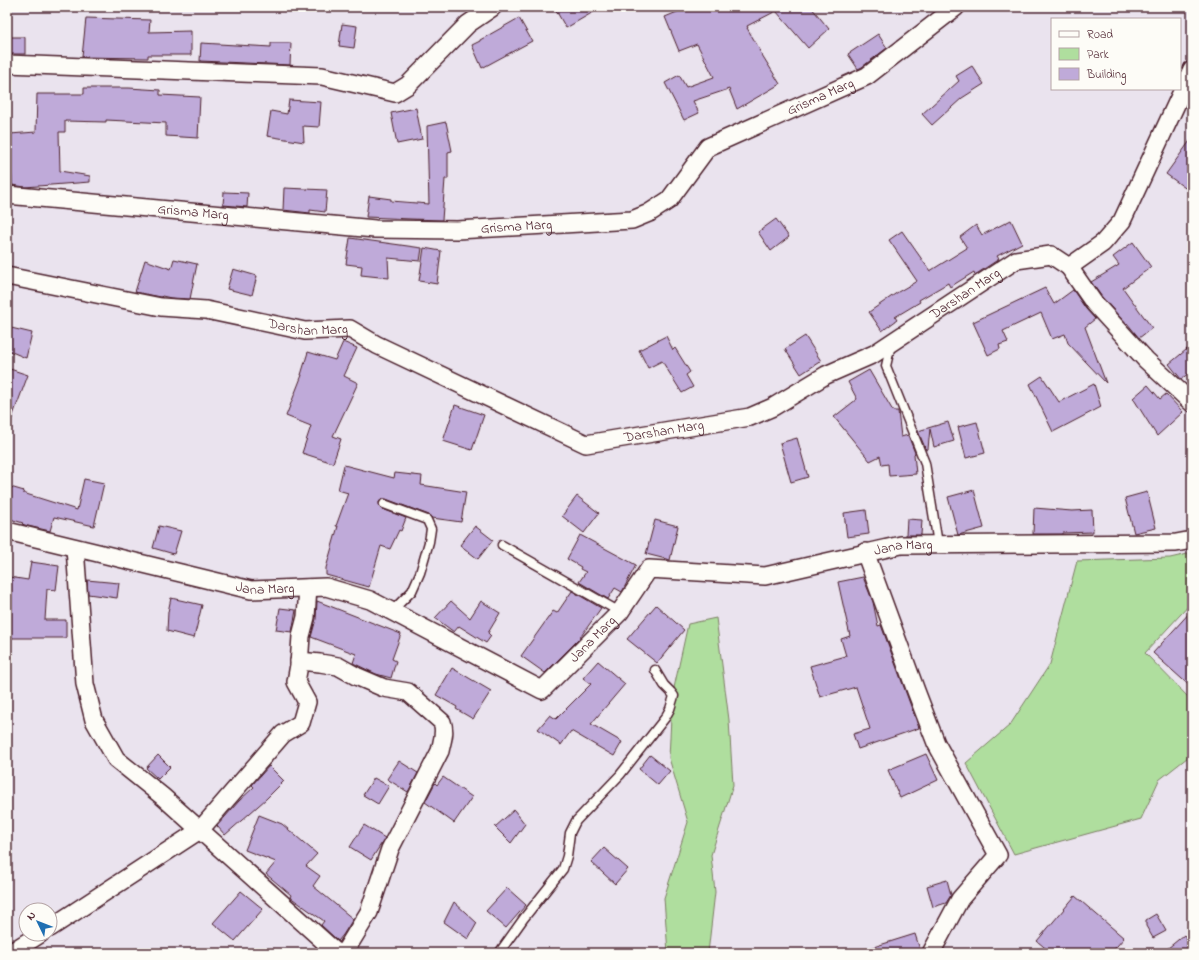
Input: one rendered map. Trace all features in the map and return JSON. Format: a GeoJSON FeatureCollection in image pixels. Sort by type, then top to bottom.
{"type":"FeatureCollection","features":[{"type":"Feature","properties":{"kind":"street"},"geometry":{"type":"LineString","coordinates":[[7,64],[322,76],[395,93],[408,85],[468,24],[493,7]]}},
{"type":"Feature","properties":{"kind":"street","name":"Grisma Marg"},"geometry":{"type":"LineString","coordinates":[[7,195],[375,229],[457,230],[632,220],[649,213],[669,200],[708,147],[866,76],[956,7]]}},
{"type":"Feature","properties":{"kind":"street"},"geometry":{"type":"LineString","coordinates":[[1192,70],[1122,221],[1103,243],[1069,267],[1094,303],[1146,360],[1192,403]]}},
{"type":"Feature","properties":{"kind":"street","name":"Darshan Marg"},"geometry":{"type":"LineString","coordinates":[[7,276],[161,307],[206,310],[305,331],[350,329],[377,345],[586,444],[750,417],[773,407],[826,375],[874,354],[1016,260],[1051,255],[1069,267]]}},
{"type":"Feature","properties":{"kind":"street","name":"Jana Marg"},"geometry":{"type":"LineString","coordinates":[[7,531],[251,590],[326,587],[370,600],[542,690],[620,612],[650,569],[764,576],[901,545],[1176,543],[1192,540]]}},
{"type":"Feature","properties":{"kind":"street"},"geometry":{"type":"LineString","coordinates":[[74,548],[85,684],[94,720],[116,759],[162,796],[337,953]]}},
{"type":"Feature","properties":{"kind":"street"},"geometry":{"type":"LineString","coordinates":[[865,552],[936,743],[998,855],[960,899],[931,953]]}},
{"type":"Feature","properties":{"kind":"street"},"geometry":{"type":"LineString","coordinates":[[58,923],[200,830],[283,734],[301,723],[307,702],[296,682],[301,636],[306,617],[308,588]]}},
{"type":"Feature","properties":{"kind":"street"},"geometry":{"type":"LineString","coordinates":[[299,661],[338,666],[356,676],[384,688],[408,692],[442,722],[444,727],[444,736],[440,751],[390,849],[369,912],[344,953]]}},
{"type":"Feature","properties":{"kind":"street"},"geometry":{"type":"LineString","coordinates":[[10,953],[27,942]]}},
{"type":"Feature","properties":{"kind":"lane"},"geometry":{"type":"LineString","coordinates":[[891,343],[886,366],[925,463],[938,544]]}},
{"type":"Feature","properties":{"kind":"lane"},"geometry":{"type":"LineString","coordinates":[[384,504],[427,520],[431,529],[429,542],[420,573],[412,591],[392,611]]}},
{"type":"Feature","properties":{"kind":"lane"},"geometry":{"type":"LineString","coordinates":[[502,545],[620,612]]}},
{"type":"Feature","properties":{"kind":"lane"},"geometry":{"type":"LineString","coordinates":[[499,953],[524,918],[563,869],[567,856],[570,833],[576,821],[620,775],[665,718],[670,709],[674,696],[664,685],[655,670]]}},
{"type":"Feature","properties":{"kind":"green space"},"geometry":{"type":"Polygon","coordinates":[[[1192,553],[1192,602],[1145,653],[1192,701],[1192,754],[1159,780],[1141,819],[1014,854],[966,763],[1010,725],[1050,664],[1077,561],[1170,558],[1192,553]]]}},
{"type":"Feature","properties":{"kind":"green space"},"geometry":{"type":"Polygon","coordinates":[[[716,618],[729,720],[733,785],[711,855],[715,892],[708,953],[668,953],[664,898],[688,822],[669,758],[672,697],[688,624],[716,618]]]}},
{"type":"Feature","properties":{"kind":"building"},"geometry":{"type":"Polygon","coordinates":[[[554,7],[602,7],[566,28],[554,7]]]}},
{"type":"Feature","properties":{"kind":"building"},"geometry":{"type":"Polygon","coordinates":[[[689,7],[811,7],[829,29],[808,48],[776,11],[747,26],[759,50],[780,84],[737,109],[729,89],[693,101],[699,113],[684,120],[665,83],[679,75],[686,87],[714,77],[697,44],[679,51],[665,17],[689,7]]]}},
{"type":"Feature","properties":{"kind":"building"},"geometry":{"type":"Polygon","coordinates":[[[86,18],[150,20],[149,32],[191,31],[191,55],[148,55],[148,58],[82,57],[86,18]]]}},
{"type":"Feature","properties":{"kind":"building"},"geometry":{"type":"Polygon","coordinates":[[[519,18],[532,41],[482,68],[472,45],[519,18]]]}},
{"type":"Feature","properties":{"kind":"building"},"geometry":{"type":"Polygon","coordinates":[[[342,24],[357,26],[354,48],[339,46],[342,24]]]}},
{"type":"Feature","properties":{"kind":"building"},"geometry":{"type":"Polygon","coordinates":[[[878,34],[887,48],[858,69],[848,54],[878,34]]]}},
{"type":"Feature","properties":{"kind":"building"},"geometry":{"type":"Polygon","coordinates":[[[7,37],[25,37],[25,54],[7,54],[7,37]]]}},
{"type":"Feature","properties":{"kind":"building"},"geometry":{"type":"Polygon","coordinates":[[[201,43],[271,47],[271,43],[291,43],[290,65],[200,61],[201,43]]]}},
{"type":"Feature","properties":{"kind":"building"},"geometry":{"type":"Polygon","coordinates":[[[972,66],[984,84],[962,98],[932,125],[922,114],[959,81],[956,76],[972,66]]]}},
{"type":"Feature","properties":{"kind":"building"},"geometry":{"type":"Polygon","coordinates":[[[84,88],[160,90],[160,95],[200,97],[198,138],[166,136],[166,123],[106,120],[106,122],[65,121],[65,132],[59,132],[60,171],[90,176],[90,182],[25,187],[12,185],[10,134],[36,132],[37,94],[84,94],[84,88]]]}},
{"type":"Feature","properties":{"kind":"building"},"geometry":{"type":"Polygon","coordinates":[[[289,100],[321,102],[319,127],[303,126],[304,142],[267,136],[271,111],[287,114],[289,100]]]}},
{"type":"Feature","properties":{"kind":"building"},"geometry":{"type":"Polygon","coordinates":[[[416,108],[422,139],[397,144],[391,113],[416,108]]]}},
{"type":"Feature","properties":{"kind":"building"},"geometry":{"type":"Polygon","coordinates":[[[446,122],[452,151],[448,152],[448,179],[445,179],[442,220],[366,217],[369,196],[391,199],[391,201],[429,204],[427,126],[446,122]]]}},
{"type":"Feature","properties":{"kind":"building"},"geometry":{"type":"Polygon","coordinates":[[[1192,138],[1192,193],[1166,174],[1192,138]]]}},
{"type":"Feature","properties":{"kind":"building"},"geometry":{"type":"Polygon","coordinates":[[[284,188],[327,190],[325,212],[310,210],[310,213],[283,210],[284,188]]]}},
{"type":"Feature","properties":{"kind":"building"},"geometry":{"type":"Polygon","coordinates":[[[224,192],[248,193],[247,207],[223,205],[224,192]]]}},
{"type":"Feature","properties":{"kind":"building"},"geometry":{"type":"Polygon","coordinates":[[[776,219],[789,237],[771,251],[758,232],[776,219]]]}},
{"type":"Feature","properties":{"kind":"building"},"geometry":{"type":"Polygon","coordinates":[[[1011,220],[1022,243],[997,256],[999,259],[975,275],[974,272],[950,287],[948,283],[919,300],[920,302],[895,317],[897,320],[882,331],[869,312],[917,281],[889,240],[902,231],[930,271],[967,248],[960,237],[976,225],[982,235],[1011,220]]]}},
{"type":"Feature","properties":{"kind":"building"},"geometry":{"type":"Polygon","coordinates":[[[350,238],[422,248],[420,261],[388,258],[389,278],[361,275],[362,266],[346,264],[350,238]]]}},
{"type":"Feature","properties":{"kind":"building"},"geometry":{"type":"Polygon","coordinates":[[[1133,242],[1151,267],[1123,288],[1152,328],[1139,338],[1102,297],[1091,282],[1119,265],[1113,257],[1133,242]]]}},
{"type":"Feature","properties":{"kind":"building"},"geometry":{"type":"Polygon","coordinates":[[[424,248],[441,251],[437,284],[419,281],[424,248]]]}},
{"type":"Feature","properties":{"kind":"building"},"geometry":{"type":"Polygon","coordinates":[[[174,259],[197,264],[190,299],[161,297],[135,292],[145,260],[171,269],[174,259]]]}},
{"type":"Feature","properties":{"kind":"building"},"geometry":{"type":"Polygon","coordinates":[[[233,269],[257,276],[252,295],[227,289],[233,269]]]}},
{"type":"Feature","properties":{"kind":"building"},"geometry":{"type":"Polygon","coordinates":[[[1045,288],[1054,304],[1073,290],[1095,319],[1085,327],[1106,383],[1068,343],[1065,334],[1052,339],[1041,313],[1003,331],[1008,342],[999,345],[1000,349],[988,355],[973,322],[1045,288]]]}},
{"type":"Feature","properties":{"kind":"building"},"geometry":{"type":"Polygon","coordinates":[[[7,327],[32,333],[26,358],[7,350],[7,327]]]}},
{"type":"Feature","properties":{"kind":"building"},"geometry":{"type":"Polygon","coordinates":[[[666,336],[673,350],[675,348],[690,372],[686,375],[693,387],[682,393],[662,361],[648,368],[639,350],[666,336]]]}},
{"type":"Feature","properties":{"kind":"building"},"geometry":{"type":"Polygon","coordinates":[[[805,336],[821,361],[801,374],[785,349],[805,336]]]}},
{"type":"Feature","properties":{"kind":"building"},"geometry":{"type":"Polygon","coordinates":[[[343,342],[357,348],[344,376],[358,383],[333,436],[341,439],[333,463],[302,453],[311,426],[286,416],[302,375],[308,352],[335,360],[343,342]]]}},
{"type":"Feature","properties":{"kind":"building"},"geometry":{"type":"Polygon","coordinates":[[[1192,345],[1192,371],[1181,379],[1169,364],[1192,345]]]}},
{"type":"Feature","properties":{"kind":"building"},"geometry":{"type":"Polygon","coordinates":[[[10,369],[28,375],[9,426],[7,426],[7,378],[10,369]]]}},
{"type":"Feature","properties":{"kind":"building"},"geometry":{"type":"Polygon","coordinates":[[[869,370],[893,411],[898,411],[901,437],[908,435],[915,453],[916,474],[889,476],[888,464],[882,465],[880,456],[870,461],[834,417],[857,399],[848,382],[869,370]]]}},
{"type":"Feature","properties":{"kind":"building"},"geometry":{"type":"Polygon","coordinates":[[[1042,376],[1059,402],[1094,384],[1101,407],[1053,432],[1030,384],[1042,376]]]}},
{"type":"Feature","properties":{"kind":"building"},"geometry":{"type":"Polygon","coordinates":[[[1148,385],[1160,399],[1166,394],[1183,412],[1157,436],[1133,398],[1148,385]]]}},
{"type":"Feature","properties":{"kind":"building"},"geometry":{"type":"Polygon","coordinates":[[[455,405],[484,415],[472,450],[443,441],[455,405]]]}},
{"type":"Feature","properties":{"kind":"building"},"geometry":{"type":"Polygon","coordinates":[[[948,422],[954,441],[934,447],[930,429],[928,449],[926,450],[918,431],[948,422]]]}},
{"type":"Feature","properties":{"kind":"building"},"geometry":{"type":"Polygon","coordinates":[[[977,422],[985,453],[966,458],[958,427],[977,422]]]}},
{"type":"Feature","properties":{"kind":"building"},"geometry":{"type":"Polygon","coordinates":[[[797,438],[808,477],[791,482],[780,443],[797,438]]]}},
{"type":"Feature","properties":{"kind":"building"},"geometry":{"type":"Polygon","coordinates":[[[344,465],[394,478],[395,473],[422,476],[421,485],[466,492],[461,522],[432,518],[429,515],[383,499],[379,502],[380,508],[406,518],[401,531],[399,530],[390,549],[381,546],[369,587],[326,575],[326,568],[338,526],[336,526],[348,493],[338,490],[344,465]]]}},
{"type":"Feature","properties":{"kind":"building"},"geometry":{"type":"Polygon","coordinates":[[[84,479],[104,483],[94,526],[54,517],[50,531],[28,526],[7,518],[7,486],[24,491],[23,493],[77,510],[84,479]]]}},
{"type":"Feature","properties":{"kind":"building"},"geometry":{"type":"Polygon","coordinates":[[[974,490],[984,528],[958,535],[948,497],[974,490]]]}},
{"type":"Feature","properties":{"kind":"building"},"geometry":{"type":"Polygon","coordinates":[[[1147,492],[1156,528],[1134,533],[1125,498],[1147,492]]]}},
{"type":"Feature","properties":{"kind":"building"},"geometry":{"type":"Polygon","coordinates":[[[577,496],[599,513],[584,533],[562,516],[577,496]]]}},
{"type":"Feature","properties":{"kind":"building"},"geometry":{"type":"Polygon","coordinates":[[[1034,508],[1072,511],[1092,510],[1093,532],[1033,534],[1034,508]]]}},
{"type":"Feature","properties":{"kind":"building"},"geometry":{"type":"Polygon","coordinates":[[[866,510],[869,534],[847,537],[844,513],[866,510]]]}},
{"type":"Feature","properties":{"kind":"building"},"geometry":{"type":"Polygon","coordinates":[[[907,519],[922,520],[921,535],[906,535],[907,519]]]}},
{"type":"Feature","properties":{"kind":"building"},"geometry":{"type":"Polygon","coordinates":[[[655,520],[678,526],[670,560],[646,554],[655,520]]]}},
{"type":"Feature","properties":{"kind":"building"},"geometry":{"type":"Polygon","coordinates":[[[159,526],[181,531],[174,554],[153,548],[159,526]]]}},
{"type":"Feature","properties":{"kind":"building"},"geometry":{"type":"Polygon","coordinates":[[[475,526],[493,540],[478,559],[460,545],[475,526]]]}},
{"type":"Feature","properties":{"kind":"building"},"geometry":{"type":"Polygon","coordinates":[[[580,535],[636,565],[622,592],[615,588],[608,599],[579,582],[586,572],[580,569],[581,567],[567,559],[580,535]]]}},
{"type":"Feature","properties":{"kind":"building"},"geometry":{"type":"Polygon","coordinates":[[[31,562],[59,566],[56,590],[47,589],[45,620],[66,620],[66,638],[7,638],[7,591],[9,577],[28,580],[31,562]]]}},
{"type":"Feature","properties":{"kind":"building"},"geometry":{"type":"Polygon","coordinates":[[[863,577],[873,602],[878,626],[881,625],[919,728],[858,749],[853,734],[870,729],[856,687],[820,697],[810,666],[846,656],[841,639],[850,636],[838,582],[863,577]]]}},
{"type":"Feature","properties":{"kind":"building"},"geometry":{"type":"Polygon","coordinates":[[[87,580],[119,583],[117,598],[88,594],[87,580]]]}},
{"type":"Feature","properties":{"kind":"building"},"geometry":{"type":"Polygon","coordinates":[[[572,591],[601,608],[579,639],[545,673],[521,656],[553,611],[557,613],[572,591]]]}},
{"type":"Feature","properties":{"kind":"building"},"geometry":{"type":"Polygon","coordinates":[[[171,598],[202,605],[194,638],[167,631],[168,612],[171,598]]]}},
{"type":"Feature","properties":{"kind":"building"},"geometry":{"type":"Polygon","coordinates":[[[317,601],[401,634],[392,659],[396,661],[391,678],[376,674],[353,663],[356,654],[311,637],[316,619],[317,601]]]}},
{"type":"Feature","properties":{"kind":"building"},"geometry":{"type":"Polygon","coordinates":[[[451,601],[470,618],[481,601],[500,613],[488,633],[491,636],[486,643],[459,626],[454,632],[435,618],[451,601]]]}},
{"type":"Feature","properties":{"kind":"building"},"geometry":{"type":"Polygon","coordinates":[[[656,605],[684,630],[657,663],[627,639],[656,605]]]}},
{"type":"Feature","properties":{"kind":"building"},"geometry":{"type":"Polygon","coordinates":[[[280,608],[296,610],[292,632],[276,630],[280,608]]]}},
{"type":"Feature","properties":{"kind":"building"},"geometry":{"type":"Polygon","coordinates":[[[1192,610],[1192,688],[1153,653],[1192,610]]]}},
{"type":"Feature","properties":{"kind":"building"},"geometry":{"type":"Polygon","coordinates":[[[598,661],[625,684],[591,724],[622,742],[614,756],[571,731],[561,745],[538,729],[550,715],[556,719],[591,684],[583,678],[598,661]]]}},
{"type":"Feature","properties":{"kind":"building"},"geometry":{"type":"Polygon","coordinates":[[[452,668],[491,691],[473,719],[456,709],[457,707],[436,695],[452,668]]]}},
{"type":"Feature","properties":{"kind":"building"},"geometry":{"type":"Polygon","coordinates":[[[926,754],[938,780],[900,798],[888,770],[926,754]]]}},
{"type":"Feature","properties":{"kind":"building"},"geometry":{"type":"Polygon","coordinates":[[[158,755],[170,767],[158,779],[146,768],[158,755]]]}},
{"type":"Feature","properties":{"kind":"building"},"geometry":{"type":"Polygon","coordinates":[[[650,755],[670,771],[658,785],[639,769],[650,755]]]}},
{"type":"Feature","properties":{"kind":"building"},"geometry":{"type":"Polygon","coordinates":[[[399,761],[418,773],[408,792],[387,779],[399,761]]]}},
{"type":"Feature","properties":{"kind":"building"},"geometry":{"type":"Polygon","coordinates":[[[269,766],[284,781],[225,835],[217,826],[239,801],[254,787],[252,785],[269,766]]]}},
{"type":"Feature","properties":{"kind":"building"},"geometry":{"type":"Polygon","coordinates":[[[443,777],[472,797],[454,823],[425,802],[435,783],[437,785],[443,777]]]}},
{"type":"Feature","properties":{"kind":"building"},"geometry":{"type":"Polygon","coordinates":[[[374,778],[389,786],[378,804],[363,795],[374,778]]]}},
{"type":"Feature","properties":{"kind":"building"},"geometry":{"type":"Polygon","coordinates":[[[514,810],[525,824],[511,843],[495,827],[514,810]]]}},
{"type":"Feature","properties":{"kind":"building"},"geometry":{"type":"Polygon","coordinates":[[[259,815],[282,824],[317,854],[306,866],[320,876],[313,886],[353,919],[338,941],[321,925],[324,921],[290,897],[291,895],[266,874],[276,862],[245,850],[259,815]]]}},
{"type":"Feature","properties":{"kind":"building"},"geometry":{"type":"Polygon","coordinates":[[[364,825],[385,838],[371,860],[350,847],[364,825]]]}},
{"type":"Feature","properties":{"kind":"building"},"geometry":{"type":"Polygon","coordinates":[[[604,848],[628,869],[615,884],[591,862],[604,848]]]}},
{"type":"Feature","properties":{"kind":"building"},"geometry":{"type":"Polygon","coordinates":[[[947,880],[951,895],[946,903],[933,907],[927,886],[947,880]]]}},
{"type":"Feature","properties":{"kind":"building"},"geometry":{"type":"Polygon","coordinates":[[[507,888],[526,905],[506,928],[486,911],[507,888]]]}},
{"type":"Feature","properties":{"kind":"building"},"geometry":{"type":"Polygon","coordinates":[[[241,891],[263,909],[235,941],[213,923],[241,891]]]}},
{"type":"Feature","properties":{"kind":"building"},"geometry":{"type":"Polygon","coordinates":[[[1075,896],[1124,938],[1111,953],[1051,953],[1037,941],[1075,896]]]}},
{"type":"Feature","properties":{"kind":"building"},"geometry":{"type":"Polygon","coordinates":[[[454,902],[477,923],[468,939],[444,922],[454,902]]]}},
{"type":"Feature","properties":{"kind":"building"},"geometry":{"type":"Polygon","coordinates":[[[1156,914],[1166,931],[1153,938],[1146,926],[1146,920],[1156,914]]]}},
{"type":"Feature","properties":{"kind":"building"},"geometry":{"type":"Polygon","coordinates":[[[915,934],[921,953],[868,953],[867,949],[915,934]]]}},
{"type":"Feature","properties":{"kind":"building"},"geometry":{"type":"Polygon","coordinates":[[[1184,935],[1192,945],[1192,953],[1162,953],[1184,935]]]}}]}
